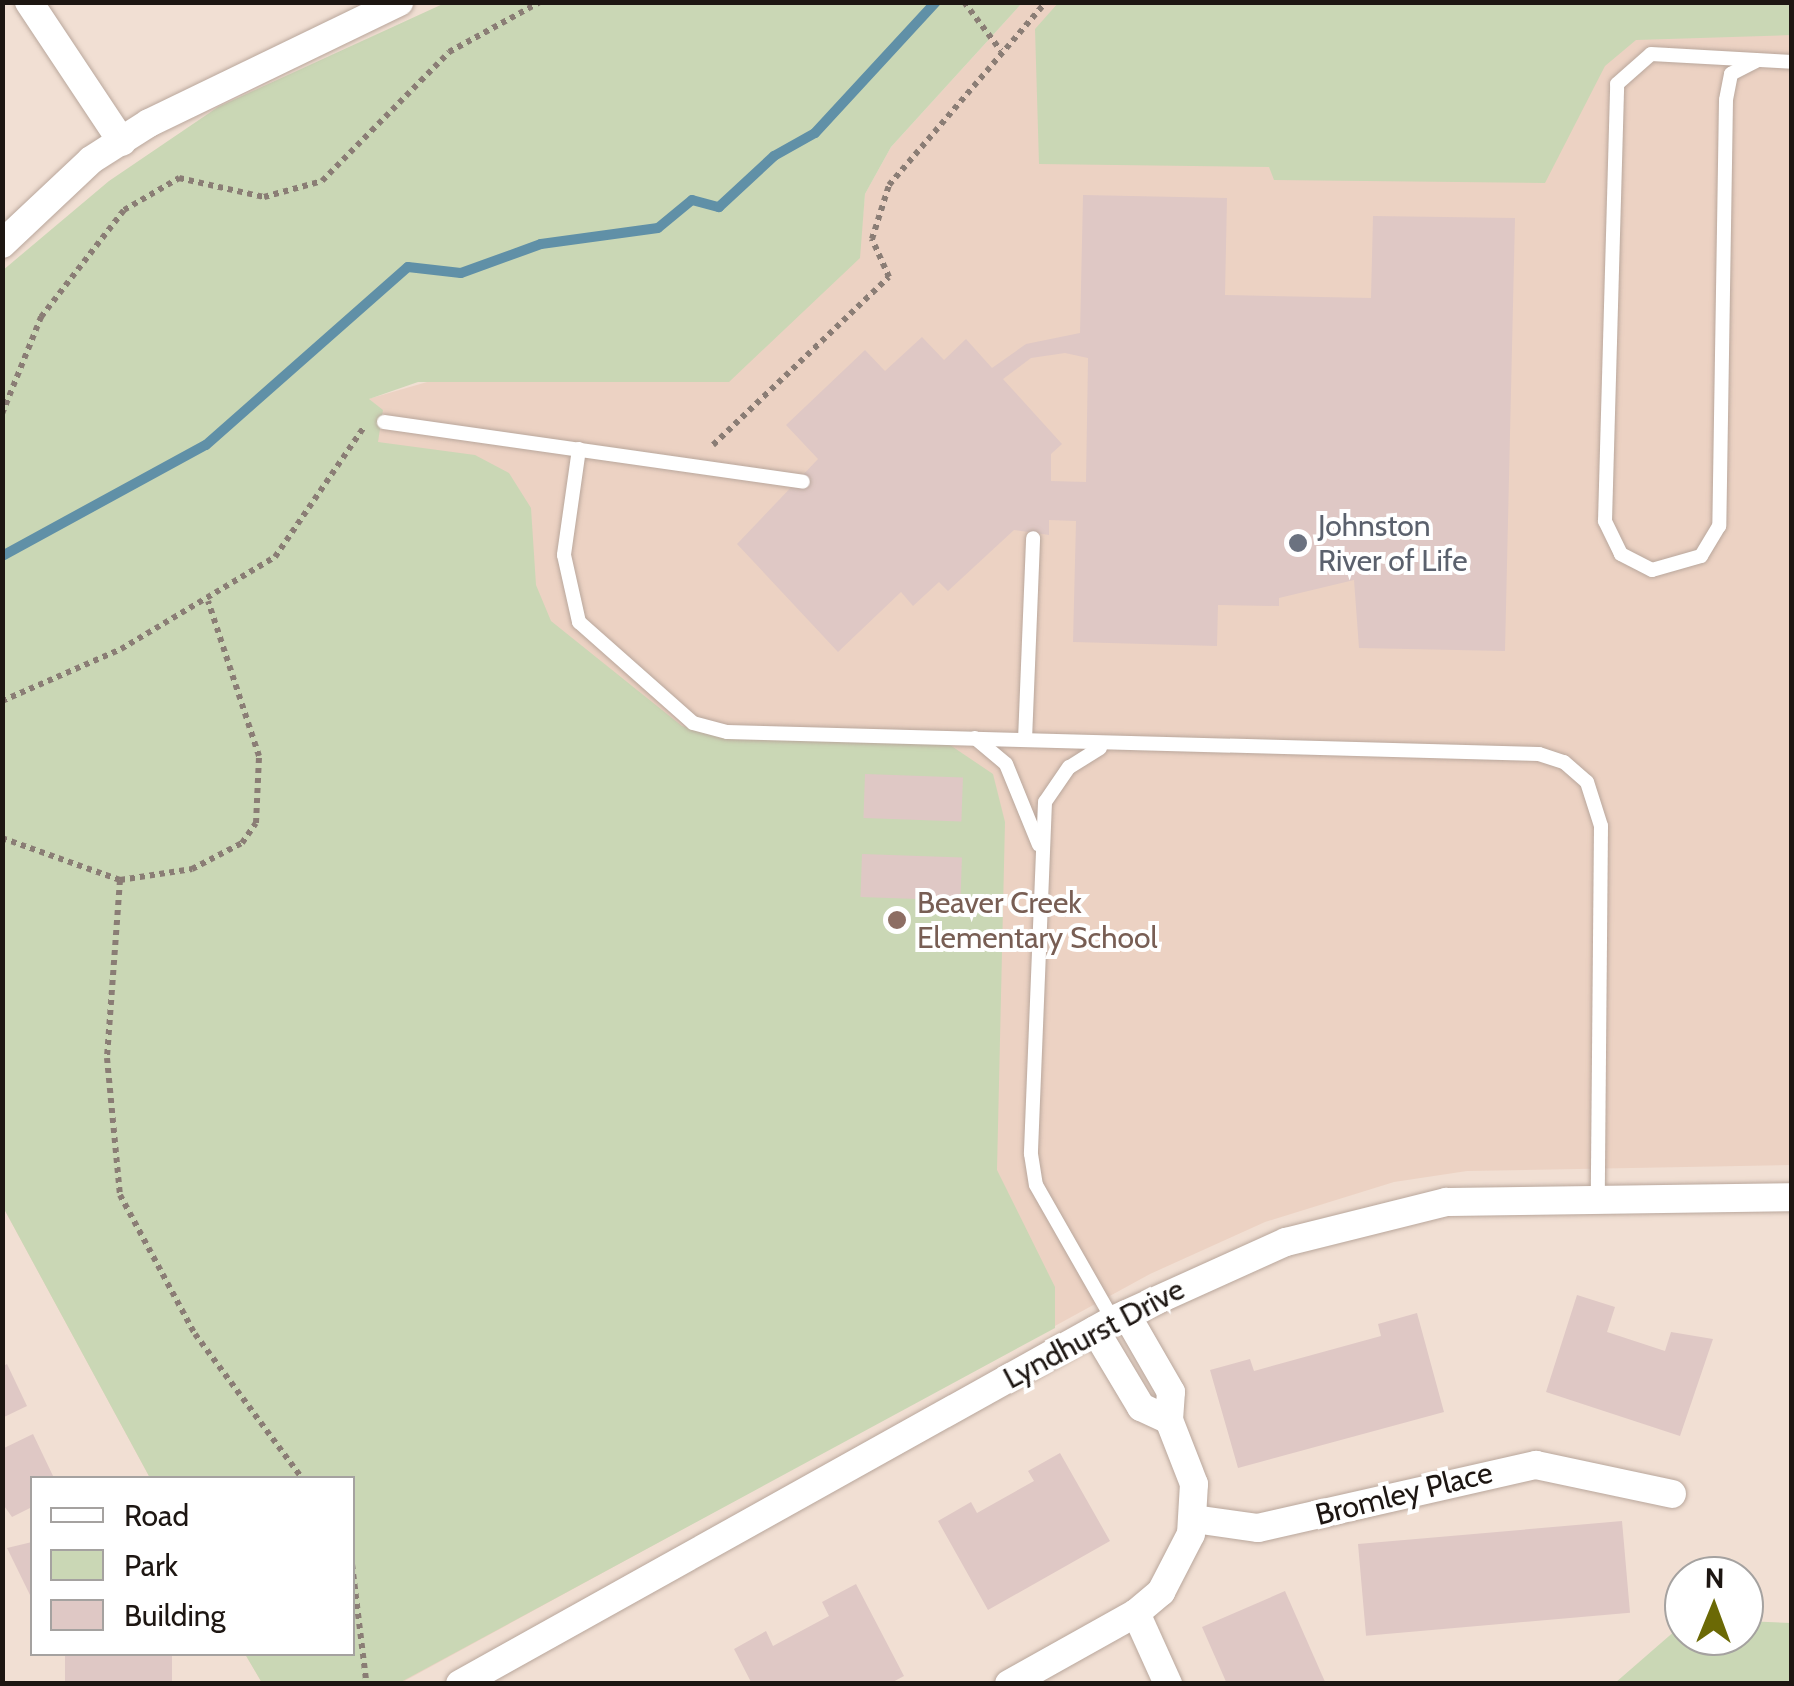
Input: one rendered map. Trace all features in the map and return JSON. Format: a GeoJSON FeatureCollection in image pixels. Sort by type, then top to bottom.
{"type":"FeatureCollection","features":[{"type":"Feature","properties":{"kind":"street"},"geometry":{"type":"LineString","coordinates":[[29,2],[122,142]]}},
{"type":"Feature","properties":{"kind":"street"},"geometry":{"type":"LineString","coordinates":[[2,244],[122,142],[399,2]]}},
{"type":"Feature","properties":{"kind":"street","name":"Lyndhurst Drive"},"geometry":{"type":"LineString","coordinates":[[460,1684],[1111,1322],[1217,1270],[1368,1217],[1446,1202],[1598,1194],[1792,1197]]}},
{"type":"Feature","properties":{"kind":"street"},"geometry":{"type":"LineString","coordinates":[[1009,1684],[1136,1613],[1180,1564],[1194,1519],[1194,1484],[1168,1420],[1141,1408],[1111,1322]]}},
{"type":"Feature","properties":{"kind":"street","name":"Bromley Place"},"geometry":{"type":"LineString","coordinates":[[1194,1519],[1258,1528],[1486,1469],[1536,1465],[1672,1494]]}},
{"type":"Feature","properties":{"kind":"street"},"geometry":{"type":"LineString","coordinates":[[1136,1613],[1168,1684]]}},
{"type":"Feature","properties":{"kind":"lane"},"geometry":{"type":"LineString","coordinates":[[1756,62],[1732,74],[1726,100],[1719,526],[1701,556],[1652,570],[1620,554],[1605,522],[1616,84],[1650,54],[1792,62]]}},
{"type":"Feature","properties":{"kind":"lane"},"geometry":{"type":"LineString","coordinates":[[384,422],[694,463],[803,482]]}},
{"type":"Feature","properties":{"kind":"lane"},"geometry":{"type":"LineString","coordinates":[[579,449],[564,555],[579,622],[693,723],[727,732],[1539,754],[1587,782],[1601,826],[1598,1194]]}},
{"type":"Feature","properties":{"kind":"lane"},"geometry":{"type":"LineString","coordinates":[[1025,740],[1033,538]]}},
{"type":"Feature","properties":{"kind":"lane"},"geometry":{"type":"LineString","coordinates":[[972,737],[1006,764],[1040,846]]}},
{"type":"Feature","properties":{"kind":"lane"},"geometry":{"type":"LineString","coordinates":[[1106,745],[1056,783],[1040,846],[1030,1154],[1036,1185],[1111,1322]]}},
{"type":"Feature","properties":{"kind":"path"},"geometry":{"type":"LineString","coordinates":[[2,414],[42,317],[124,210],[178,178],[264,197],[322,182],[448,52],[540,2]]}},
{"type":"Feature","properties":{"kind":"path"},"geometry":{"type":"LineString","coordinates":[[690,2],[723,2]]}},
{"type":"Feature","properties":{"kind":"path"},"geometry":{"type":"LineString","coordinates":[[964,2],[988,28],[1001,51]]}},
{"type":"Feature","properties":{"kind":"path"},"geometry":{"type":"LineString","coordinates":[[694,463],[890,277],[872,239],[874,212],[1001,51],[1046,2]]}},
{"type":"Feature","properties":{"kind":"path"},"geometry":{"type":"LineString","coordinates":[[2,701],[208,602],[275,557],[350,442],[384,422]]}},
{"type":"Feature","properties":{"kind":"path"},"geometry":{"type":"LineString","coordinates":[[2,838],[120,880],[224,856],[256,823],[259,756],[208,602]]}},
{"type":"Feature","properties":{"kind":"path"},"geometry":{"type":"LineString","coordinates":[[120,880],[107,1058],[120,1196],[195,1334],[301,1476]]}},
{"type":"Feature","properties":{"kind":"path"},"geometry":{"type":"LineString","coordinates":[[355,1589],[366,1680]]}},
{"type":"Feature","properties":{"kind":"shaded area","name":"Beaver Creek Elementary School"},"geometry":{"type":"Polygon","coordinates":[[[1022,3],[1791,3],[1791,1165],[1467,1171],[1394,1182],[1265,1222],[1150,1274],[399,1684],[262,1683],[246,1656],[355,1656],[355,1476],[149,1476],[3,1207],[368,399],[859,258],[865,194],[891,147],[1022,3]]]}},
{"type":"Feature","properties":{"kind":"green space"},"geometry":{"type":"Polygon","coordinates":[[[1059,2],[1791,2],[1792,35],[1636,40],[1605,66],[1545,183],[1274,180],[1269,167],[1039,164],[1035,29],[1059,2]]]}},
{"type":"Feature","properties":{"kind":"green space"},"geometry":{"type":"Polygon","coordinates":[[[445,3],[1022,3],[891,147],[865,194],[860,258],[729,382],[418,382],[369,399],[383,410],[378,442],[475,455],[509,473],[531,508],[536,585],[551,621],[682,726],[731,739],[947,743],[993,774],[1005,822],[997,1170],[1055,1287],[1055,1328],[399,1683],[262,1683],[246,1656],[355,1656],[355,1476],[149,1476],[3,1207],[2,271],[109,181],[218,107],[445,3]]]}},
{"type":"Feature","properties":{"kind":"green space"},"geometry":{"type":"Polygon","coordinates":[[[1764,1622],[1791,1623],[1791,1683],[1615,1683],[1664,1640],[1664,1656],[1764,1656],[1764,1622]]]}},
{"type":"Feature","properties":{"kind":"building"},"geometry":{"type":"Polygon","coordinates":[[[1083,195],[1227,198],[1225,295],[1371,298],[1373,216],[1515,218],[1505,651],[1359,648],[1354,580],[1279,598],[1279,606],[1218,605],[1217,646],[1073,642],[1076,521],[1049,520],[1049,535],[1014,530],[948,591],[939,582],[913,606],[901,592],[838,652],[737,544],[818,459],[786,425],[865,350],[885,371],[922,337],[944,360],[966,339],[992,368],[1026,344],[1080,333],[1083,195]],[[1065,353],[1031,358],[1003,379],[1062,444],[1051,454],[1051,481],[1086,482],[1088,358],[1065,353]]]}},
{"type":"Feature","properties":{"kind":"building"},"geometry":{"type":"Polygon","coordinates":[[[865,774],[963,777],[961,821],[863,818],[865,774]]]}},
{"type":"Feature","properties":{"kind":"building"},"geometry":{"type":"Polygon","coordinates":[[[862,854],[962,857],[960,900],[860,897],[862,854]]]}},
{"type":"Feature","properties":{"kind":"building"},"geometry":{"type":"Polygon","coordinates":[[[1577,1295],[1615,1307],[1607,1332],[1665,1351],[1671,1332],[1713,1339],[1680,1436],[1546,1392],[1577,1295]]]}},
{"type":"Feature","properties":{"kind":"building"},"geometry":{"type":"Polygon","coordinates":[[[1417,1313],[1444,1412],[1238,1468],[1210,1370],[1250,1359],[1254,1371],[1381,1336],[1378,1324],[1417,1313]]]}},
{"type":"Feature","properties":{"kind":"building"},"geometry":{"type":"Polygon","coordinates":[[[7,1364],[27,1406],[2,1418],[2,1367],[7,1364]]]}},
{"type":"Feature","properties":{"kind":"building"},"geometry":{"type":"Polygon","coordinates":[[[33,1434],[53,1476],[30,1476],[30,1508],[12,1517],[2,1503],[2,1449],[33,1434]]]}},
{"type":"Feature","properties":{"kind":"building"},"geometry":{"type":"Polygon","coordinates":[[[1060,1453],[1110,1541],[988,1610],[938,1521],[971,1502],[977,1513],[1034,1481],[1028,1471],[1060,1453]]]}},
{"type":"Feature","properties":{"kind":"building"},"geometry":{"type":"Polygon","coordinates":[[[1622,1521],[1630,1613],[1366,1636],[1358,1544],[1622,1521]]]}},
{"type":"Feature","properties":{"kind":"building"},"geometry":{"type":"Polygon","coordinates":[[[30,1542],[30,1595],[7,1548],[30,1542]]]}},
{"type":"Feature","properties":{"kind":"building"},"geometry":{"type":"Polygon","coordinates":[[[856,1584],[904,1676],[889,1684],[752,1684],[734,1649],[766,1631],[773,1646],[829,1616],[822,1602],[856,1584]]]}},
{"type":"Feature","properties":{"kind":"building"},"geometry":{"type":"Polygon","coordinates":[[[1285,1591],[1326,1684],[1227,1684],[1202,1627],[1285,1591]]]}},
{"type":"Feature","properties":{"kind":"building"},"geometry":{"type":"Polygon","coordinates":[[[65,1656],[172,1656],[172,1684],[65,1684],[65,1656]]]}},
{"type":"Feature","properties":{"kind":"waterway"},"geometry":{"type":"LineString","coordinates":[[2,556],[206,445],[408,267],[461,273],[541,244],[658,228],[692,200],[719,207],[774,156],[815,133],[936,2]]}},
{"type":"Feature","properties":{"kind":"place","name":"Johnston River of Life"},"geometry":{"type":"Point","coordinates":[1298,543]}},
{"type":"Feature","properties":{"kind":"place","name":"Beaver Creek Elementary School"},"geometry":{"type":"Point","coordinates":[897,920]}}]}
